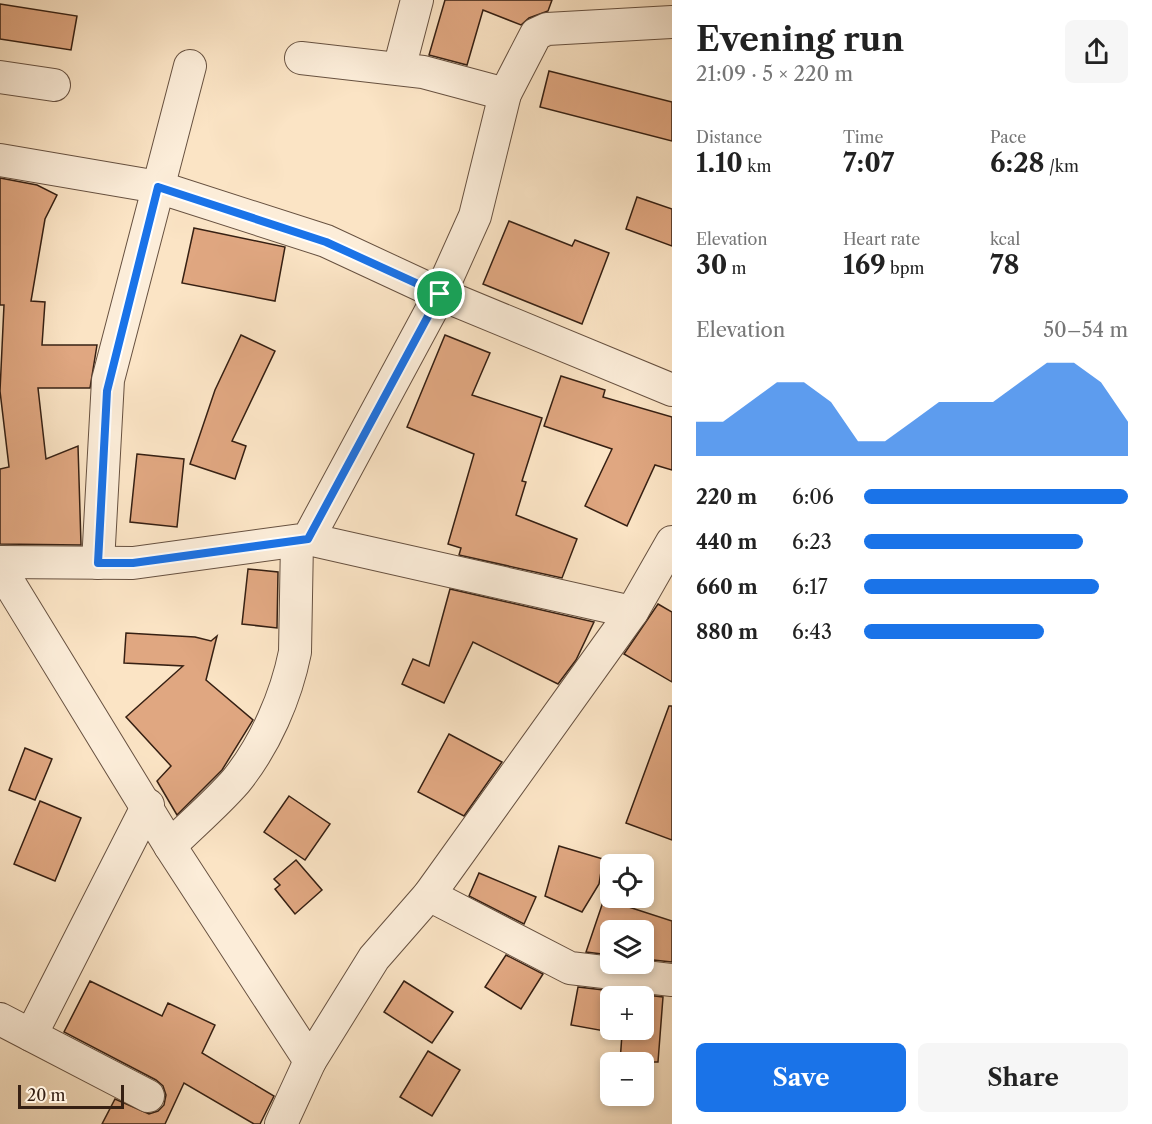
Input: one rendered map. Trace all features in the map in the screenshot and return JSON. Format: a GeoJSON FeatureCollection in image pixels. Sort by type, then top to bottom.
{"type":"FeatureCollection","features":[{"type":"Feature","properties":{"kind":"street"},"geometry":{"type":"LineString","coordinates":[[399,69],[417,0]]}},
{"type":"Feature","properties":{"kind":"street"},"geometry":{"type":"LineString","coordinates":[[171,846],[236,780],[270,726],[295,652],[302,540],[440,294],[475,216],[505,94],[536,34],[542,30],[672,22]]}},
{"type":"Feature","properties":{"kind":"street"},"geometry":{"type":"LineString","coordinates":[[301,58],[423,72],[505,94]]}},
{"type":"Feature","properties":{"kind":"street"},"geometry":{"type":"LineString","coordinates":[[98,563],[107,391],[190,66]]}},
{"type":"Feature","properties":{"kind":"street"},"geometry":{"type":"LineString","coordinates":[[0,77],[54,86]]}},
{"type":"Feature","properties":{"kind":"street"},"geometry":{"type":"LineString","coordinates":[[0,160],[158,187],[326,242],[440,294],[672,389]]}},
{"type":"Feature","properties":{"kind":"street"},"geometry":{"type":"LineString","coordinates":[[0,562],[133,563],[302,540],[632,612]]}},
{"type":"Feature","properties":{"kind":"street"},"geometry":{"type":"LineString","coordinates":[[281,1124],[310,1061],[374,958],[429,895],[632,612],[672,543]]}},
{"type":"Feature","properties":{"kind":"street"},"geometry":{"type":"LineString","coordinates":[[0,568],[148,805],[171,846],[310,1061]]}},
{"type":"Feature","properties":{"kind":"street"},"geometry":{"type":"LineString","coordinates":[[31,1035],[148,805]]}},
{"type":"Feature","properties":{"kind":"street"},"geometry":{"type":"LineString","coordinates":[[429,895],[570,968],[672,980]]}},
{"type":"Feature","properties":{"kind":"street"},"geometry":{"type":"LineString","coordinates":[[0,1019],[148,1096]]}},
{"type":"Feature","properties":{"kind":"building"},"geometry":{"type":"Polygon","coordinates":[[[445,0],[552,0],[548,11],[529,18],[521,25],[483,10],[467,65],[429,55],[445,0]]]}},
{"type":"Feature","properties":{"kind":"building"},"geometry":{"type":"Polygon","coordinates":[[[0,4],[77,16],[71,50],[0,39],[0,4]]]}},
{"type":"Feature","properties":{"kind":"building"},"geometry":{"type":"Polygon","coordinates":[[[549,71],[672,102],[672,141],[540,107],[549,71]]]}},
{"type":"Feature","properties":{"kind":"building"},"geometry":{"type":"Polygon","coordinates":[[[0,178],[37,185],[57,195],[45,219],[31,301],[45,302],[42,345],[97,345],[90,388],[38,388],[46,459],[78,446],[81,545],[0,544],[0,469],[9,467],[0,391],[4,305],[0,305],[0,178]]]}},
{"type":"Feature","properties":{"kind":"building"},"geometry":{"type":"Polygon","coordinates":[[[637,197],[672,209],[672,246],[626,229],[637,197]]]}},
{"type":"Feature","properties":{"kind":"building"},"geometry":{"type":"Polygon","coordinates":[[[509,221],[572,246],[575,240],[609,253],[582,324],[483,284],[509,221]]]}},
{"type":"Feature","properties":{"kind":"building"},"geometry":{"type":"Polygon","coordinates":[[[194,228],[285,247],[275,301],[182,283],[194,228]]]}},
{"type":"Feature","properties":{"kind":"building"},"geometry":{"type":"Polygon","coordinates":[[[241,335],[275,351],[232,441],[246,446],[235,479],[190,464],[215,390],[241,335]]]}},
{"type":"Feature","properties":{"kind":"building"},"geometry":{"type":"Polygon","coordinates":[[[445,335],[490,353],[472,395],[542,418],[522,481],[526,482],[516,515],[577,539],[562,578],[459,555],[461,548],[448,544],[474,454],[407,427],[445,335]]]}},
{"type":"Feature","properties":{"kind":"building"},"geometry":{"type":"Polygon","coordinates":[[[561,376],[605,390],[603,397],[672,417],[672,470],[655,465],[627,526],[585,506],[612,449],[544,426],[561,376]]]}},
{"type":"Feature","properties":{"kind":"building"},"geometry":{"type":"Polygon","coordinates":[[[137,454],[184,459],[177,527],[130,522],[137,454]]]}},
{"type":"Feature","properties":{"kind":"building"},"geometry":{"type":"Polygon","coordinates":[[[248,569],[278,572],[277,628],[242,624],[248,569]]]}},
{"type":"Feature","properties":{"kind":"building"},"geometry":{"type":"Polygon","coordinates":[[[450,589],[594,622],[576,660],[558,684],[473,642],[444,703],[402,684],[413,659],[429,666],[450,589]]]}},
{"type":"Feature","properties":{"kind":"building"},"geometry":{"type":"Polygon","coordinates":[[[658,604],[672,612],[672,682],[624,654],[658,604]]]}},
{"type":"Feature","properties":{"kind":"building"},"geometry":{"type":"Polygon","coordinates":[[[126,633],[195,637],[211,641],[217,636],[206,680],[253,720],[222,770],[177,815],[157,781],[171,766],[126,717],[183,666],[124,663],[126,633]]]}},
{"type":"Feature","properties":{"kind":"building"},"geometry":{"type":"Polygon","coordinates":[[[669,706],[672,706],[672,840],[626,823],[669,706]]]}},
{"type":"Feature","properties":{"kind":"building"},"geometry":{"type":"Polygon","coordinates":[[[449,734],[502,762],[464,816],[418,792],[449,734]]]}},
{"type":"Feature","properties":{"kind":"building"},"geometry":{"type":"Polygon","coordinates":[[[25,748],[52,759],[35,800],[9,790],[25,748]]]}},
{"type":"Feature","properties":{"kind":"building"},"geometry":{"type":"Polygon","coordinates":[[[289,796],[330,824],[305,860],[264,832],[289,796]]]}},
{"type":"Feature","properties":{"kind":"building"},"geometry":{"type":"Polygon","coordinates":[[[40,801],[81,818],[55,881],[14,864],[40,801]]]}},
{"type":"Feature","properties":{"kind":"building"},"geometry":{"type":"Polygon","coordinates":[[[559,846],[600,858],[599,884],[582,912],[545,896],[559,846]]]}},
{"type":"Feature","properties":{"kind":"building"},"geometry":{"type":"Polygon","coordinates":[[[296,860],[322,890],[295,914],[275,889],[280,885],[274,879],[296,860]]]}},
{"type":"Feature","properties":{"kind":"building"},"geometry":{"type":"Polygon","coordinates":[[[479,873],[536,897],[524,924],[469,896],[479,873]]]}},
{"type":"Feature","properties":{"kind":"building"},"geometry":{"type":"Polygon","coordinates":[[[601,908],[632,908],[672,921],[672,962],[654,960],[654,920],[600,920],[600,954],[586,952],[601,908]]]}},
{"type":"Feature","properties":{"kind":"building"},"geometry":{"type":"Polygon","coordinates":[[[506,955],[543,974],[521,1009],[485,987],[506,955]]]}},
{"type":"Feature","properties":{"kind":"building"},"geometry":{"type":"Polygon","coordinates":[[[90,981],[162,1016],[168,1003],[215,1025],[202,1053],[274,1096],[260,1124],[254,1124],[184,1083],[165,1124],[102,1124],[115,1099],[149,1114],[158,1111],[164,1105],[166,1095],[163,1086],[156,1080],[64,1032],[90,981]]]}},
{"type":"Feature","properties":{"kind":"building"},"geometry":{"type":"Polygon","coordinates":[[[404,981],[453,1012],[432,1043],[384,1012],[404,981]]]}},
{"type":"Feature","properties":{"kind":"building"},"geometry":{"type":"Polygon","coordinates":[[[578,987],[600,990],[600,1030],[571,1025],[578,987]]]}},
{"type":"Feature","properties":{"kind":"building"},"geometry":{"type":"Polygon","coordinates":[[[654,996],[663,997],[658,1062],[654,1062],[654,1052],[621,1052],[622,1040],[654,1040],[654,996]]]}},
{"type":"Feature","properties":{"kind":"building"},"geometry":{"type":"Polygon","coordinates":[[[428,1051],[460,1070],[432,1116],[400,1097],[428,1051]]]}},
{"type":"Feature","properties":{"kind":"route"},"geometry":{"type":"LineString","coordinates":[[158,187],[326,242],[440,294],[308,539],[133,563],[98,563],[108,380],[158,187]]}}]}
